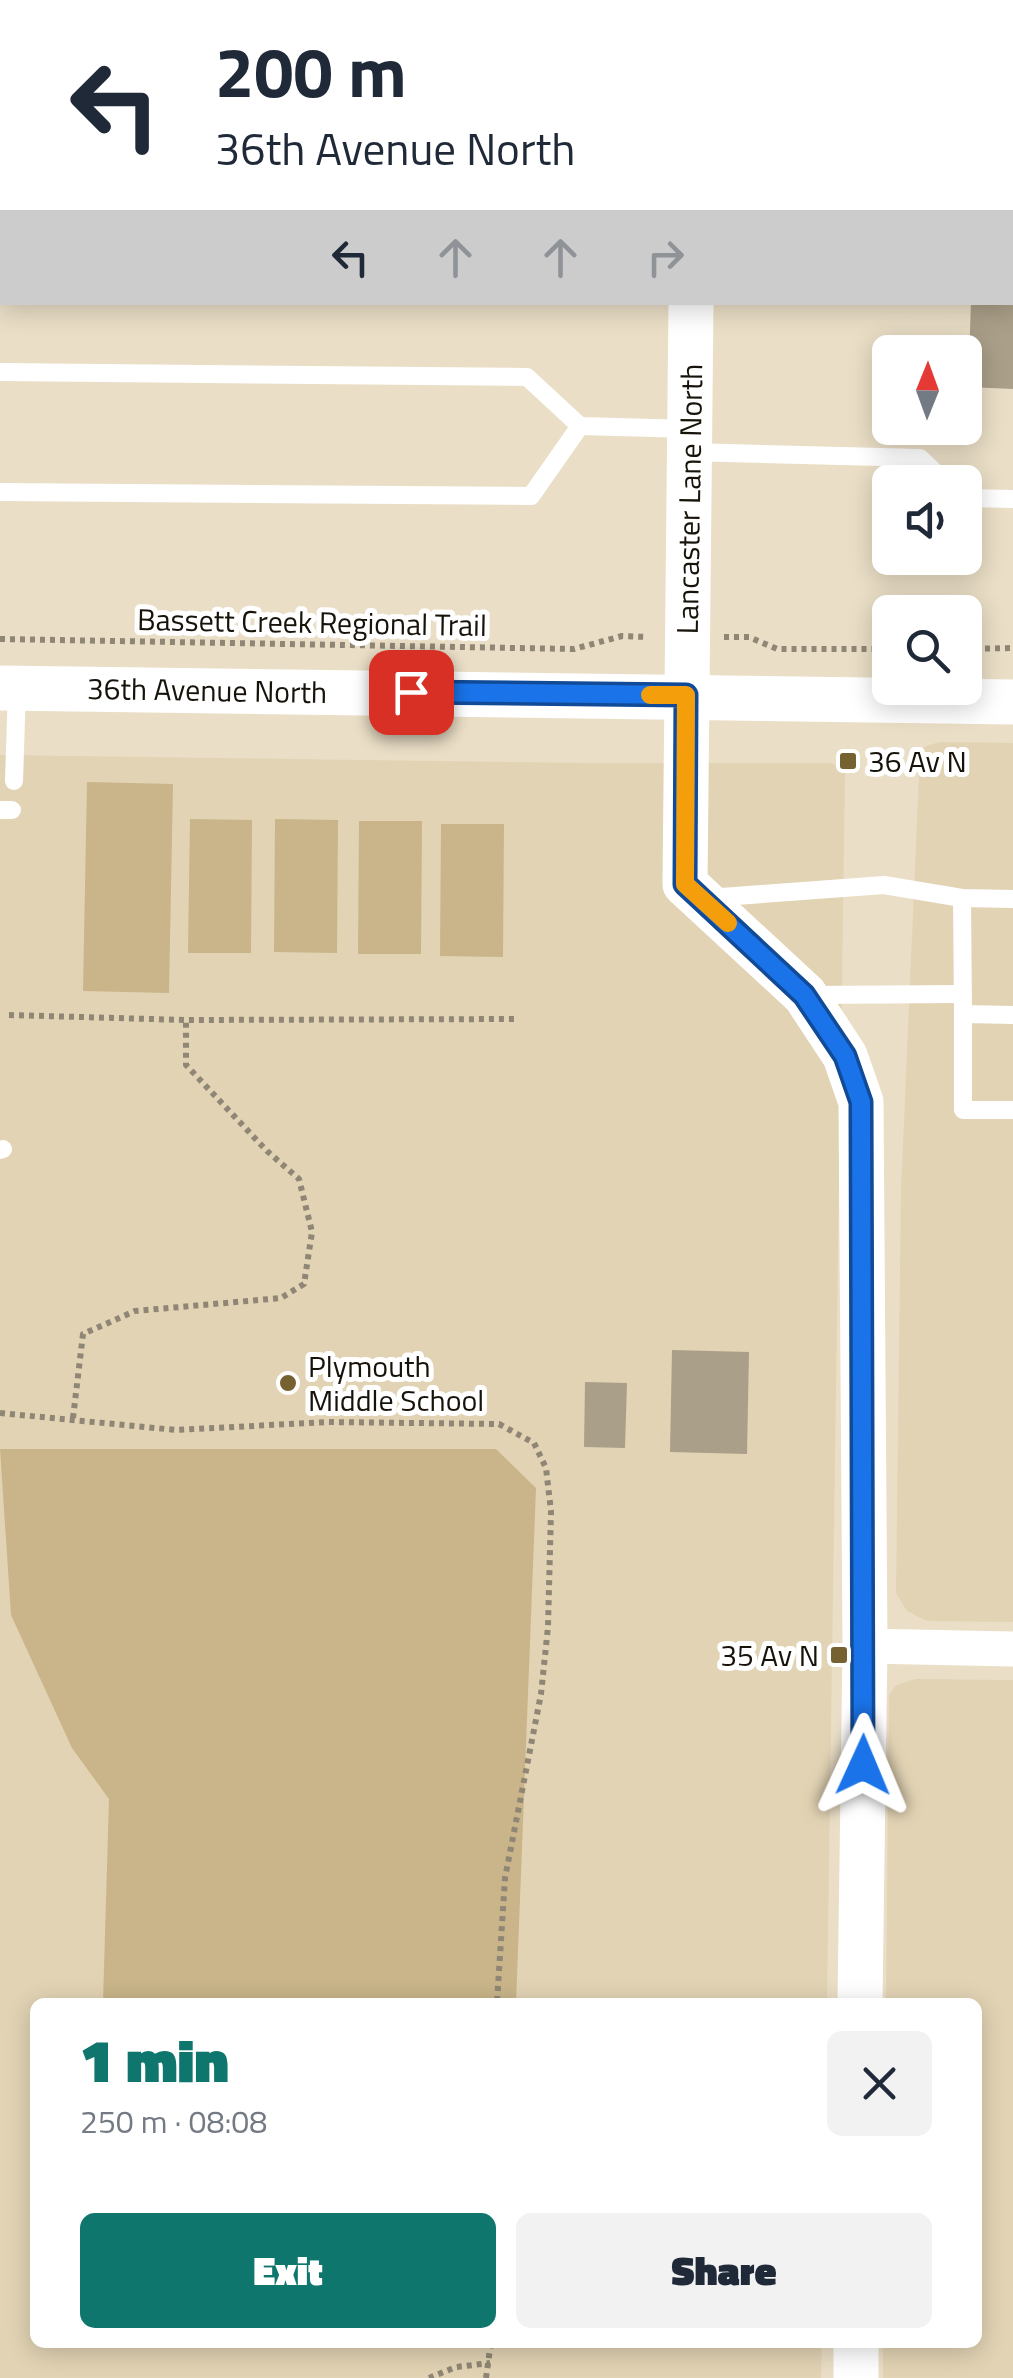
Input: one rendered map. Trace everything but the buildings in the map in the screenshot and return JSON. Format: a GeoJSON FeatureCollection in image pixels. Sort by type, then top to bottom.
{"type":"FeatureCollection","features":[{"type":"Feature","properties":{"kind":"street","name":"Lancaster Lane North"},"geometry":{"type":"LineString","coordinates":[[692,305],[685,884],[702,898]]}},
{"type":"Feature","properties":{"kind":"street","name":"36th Avenue North"},"geometry":{"type":"LineString","coordinates":[[8,688],[1013,702]]}},
{"type":"Feature","properties":{"kind":"street"},"geometry":{"type":"LineString","coordinates":[[702,898],[804,995],[845,1056],[861,1102],[865,1646],[860,1998]]}},
{"type":"Feature","properties":{"kind":"street"},"geometry":{"type":"LineString","coordinates":[[865,1646],[1013,1649]]}},
{"type":"Feature","properties":{"kind":"street"},"geometry":{"type":"LineString","coordinates":[[856,2348],[856,2378]]}},
{"type":"Feature","properties":{"kind":"lane"},"geometry":{"type":"LineString","coordinates":[[0,372],[527,377],[580,426],[689,441],[920,458],[927,465]]}},
{"type":"Feature","properties":{"kind":"lane"},"geometry":{"type":"LineString","coordinates":[[0,492],[531,496],[580,426]]}},
{"type":"Feature","properties":{"kind":"lane"},"geometry":{"type":"LineString","coordinates":[[982,498],[1013,499]]}},
{"type":"Feature","properties":{"kind":"lane"},"geometry":{"type":"LineString","coordinates":[[8,688],[14,781]]}},
{"type":"Feature","properties":{"kind":"lane"},"geometry":{"type":"LineString","coordinates":[[702,898],[884,884],[962,898],[1013,899]]}},
{"type":"Feature","properties":{"kind":"lane"},"geometry":{"type":"LineString","coordinates":[[962,898],[972,959],[963,994],[963,1110],[1013,1110]]}},
{"type":"Feature","properties":{"kind":"lane"},"geometry":{"type":"LineString","coordinates":[[804,995],[963,994]]}},
{"type":"Feature","properties":{"kind":"lane"},"geometry":{"type":"LineString","coordinates":[[963,1014],[1013,1015]]}},
{"type":"Feature","properties":{"kind":"path","name":"Bassett Creek Regional Trail"},"geometry":{"type":"LineString","coordinates":[[0,639],[574,648],[622,636]]}},
{"type":"Feature","properties":{"kind":"path"},"geometry":{"type":"LineString","coordinates":[[748,636],[777,649],[872,649]]}},
{"type":"Feature","properties":{"kind":"path"},"geometry":{"type":"LineString","coordinates":[[982,649],[1013,648]]}},
{"type":"Feature","properties":{"kind":"path"},"geometry":{"type":"LineString","coordinates":[[9,1015],[186,1020],[517,1018]]}},
{"type":"Feature","properties":{"kind":"path"},"geometry":{"type":"LineString","coordinates":[[73,1418],[83,1334],[134,1311],[281,1298],[304,1284],[312,1232],[299,1179],[267,1151],[186,1065],[186,1020]]}},
{"type":"Feature","properties":{"kind":"path"},"geometry":{"type":"LineString","coordinates":[[0,1412],[176,1430],[328,1422],[499,1424],[534,1442],[546,1468],[551,1511],[548,1627],[541,1694],[505,1878],[497,1998]]}},
{"type":"Feature","properties":{"kind":"path"},"geometry":{"type":"LineString","coordinates":[[486,2378],[491,2348]]}},
{"type":"Feature","properties":{"kind":"path"},"geometry":{"type":"LineString","coordinates":[[429,2378],[456,2367],[490,2363]]}},
{"type":"Feature","properties":{"kind":"shaded area"},"geometry":{"type":"Polygon","coordinates":[[[939,742],[1013,743],[1013,1622],[927,1621],[907,1611],[896,1593],[901,1190],[920,752],[939,742]]]}},
{"type":"Feature","properties":{"kind":"shaded area","name":"Plymouth Middle School"},"geometry":{"type":"Polygon","coordinates":[[[0,755],[832,763],[845,773],[827,1998],[30,1998],[30,2348],[822,2348],[821,2378],[0,2378],[0,755]]]}},
{"type":"Feature","properties":{"kind":"shaded area"},"geometry":{"type":"Polygon","coordinates":[[[87,782],[173,784],[169,993],[83,991],[87,782]]]}},
{"type":"Feature","properties":{"kind":"shaded area"},"geometry":{"type":"Polygon","coordinates":[[[190,819],[252,820],[251,953],[188,953],[190,819]]]}},
{"type":"Feature","properties":{"kind":"shaded area"},"geometry":{"type":"Polygon","coordinates":[[[275,819],[338,820],[337,953],[274,952],[275,819]]]}},
{"type":"Feature","properties":{"kind":"shaded area"},"geometry":{"type":"Polygon","coordinates":[[[359,821],[422,821],[421,954],[358,954],[359,821]]]}},
{"type":"Feature","properties":{"kind":"shaded area"},"geometry":{"type":"Polygon","coordinates":[[[441,824],[504,824],[503,957],[440,956],[441,824]]]}},
{"type":"Feature","properties":{"kind":"shaded area"},"geometry":{"type":"Polygon","coordinates":[[[0,1449],[496,1449],[536,1488],[516,1998],[103,1998],[109,1799],[72,1748],[11,1615],[0,1449]]]}},
{"type":"Feature","properties":{"kind":"shaded area"},"geometry":{"type":"Polygon","coordinates":[[[916,1679],[1013,1680],[1013,2378],[883,2378],[883,2348],[982,2348],[982,1998],[886,1998],[889,1695],[896,1685],[916,1679]]]}},
{"type":"Feature","properties":{"kind":"slow traffic"},"geometry":{"type":"LineString","coordinates":[[650,695],[686,695],[685,884],[728,923]]}},
{"type":"Feature","properties":{"kind":"place","name":"36 Av N"},"geometry":{"type":"Point","coordinates":[848,761]}},
{"type":"Feature","properties":{"kind":"place","name":"Plymouth Middle School"},"geometry":{"type":"Point","coordinates":[288,1383]}},
{"type":"Feature","properties":{"kind":"place","name":"35 Av N"},"geometry":{"type":"Point","coordinates":[839,1655]}},
{"type":"Feature","properties":{"kind":"route"},"geometry":{"type":"LineString","coordinates":[[411,692],[686,695],[685,884],[804,995],[845,1056],[861,1102],[863,1765]]}}]}
